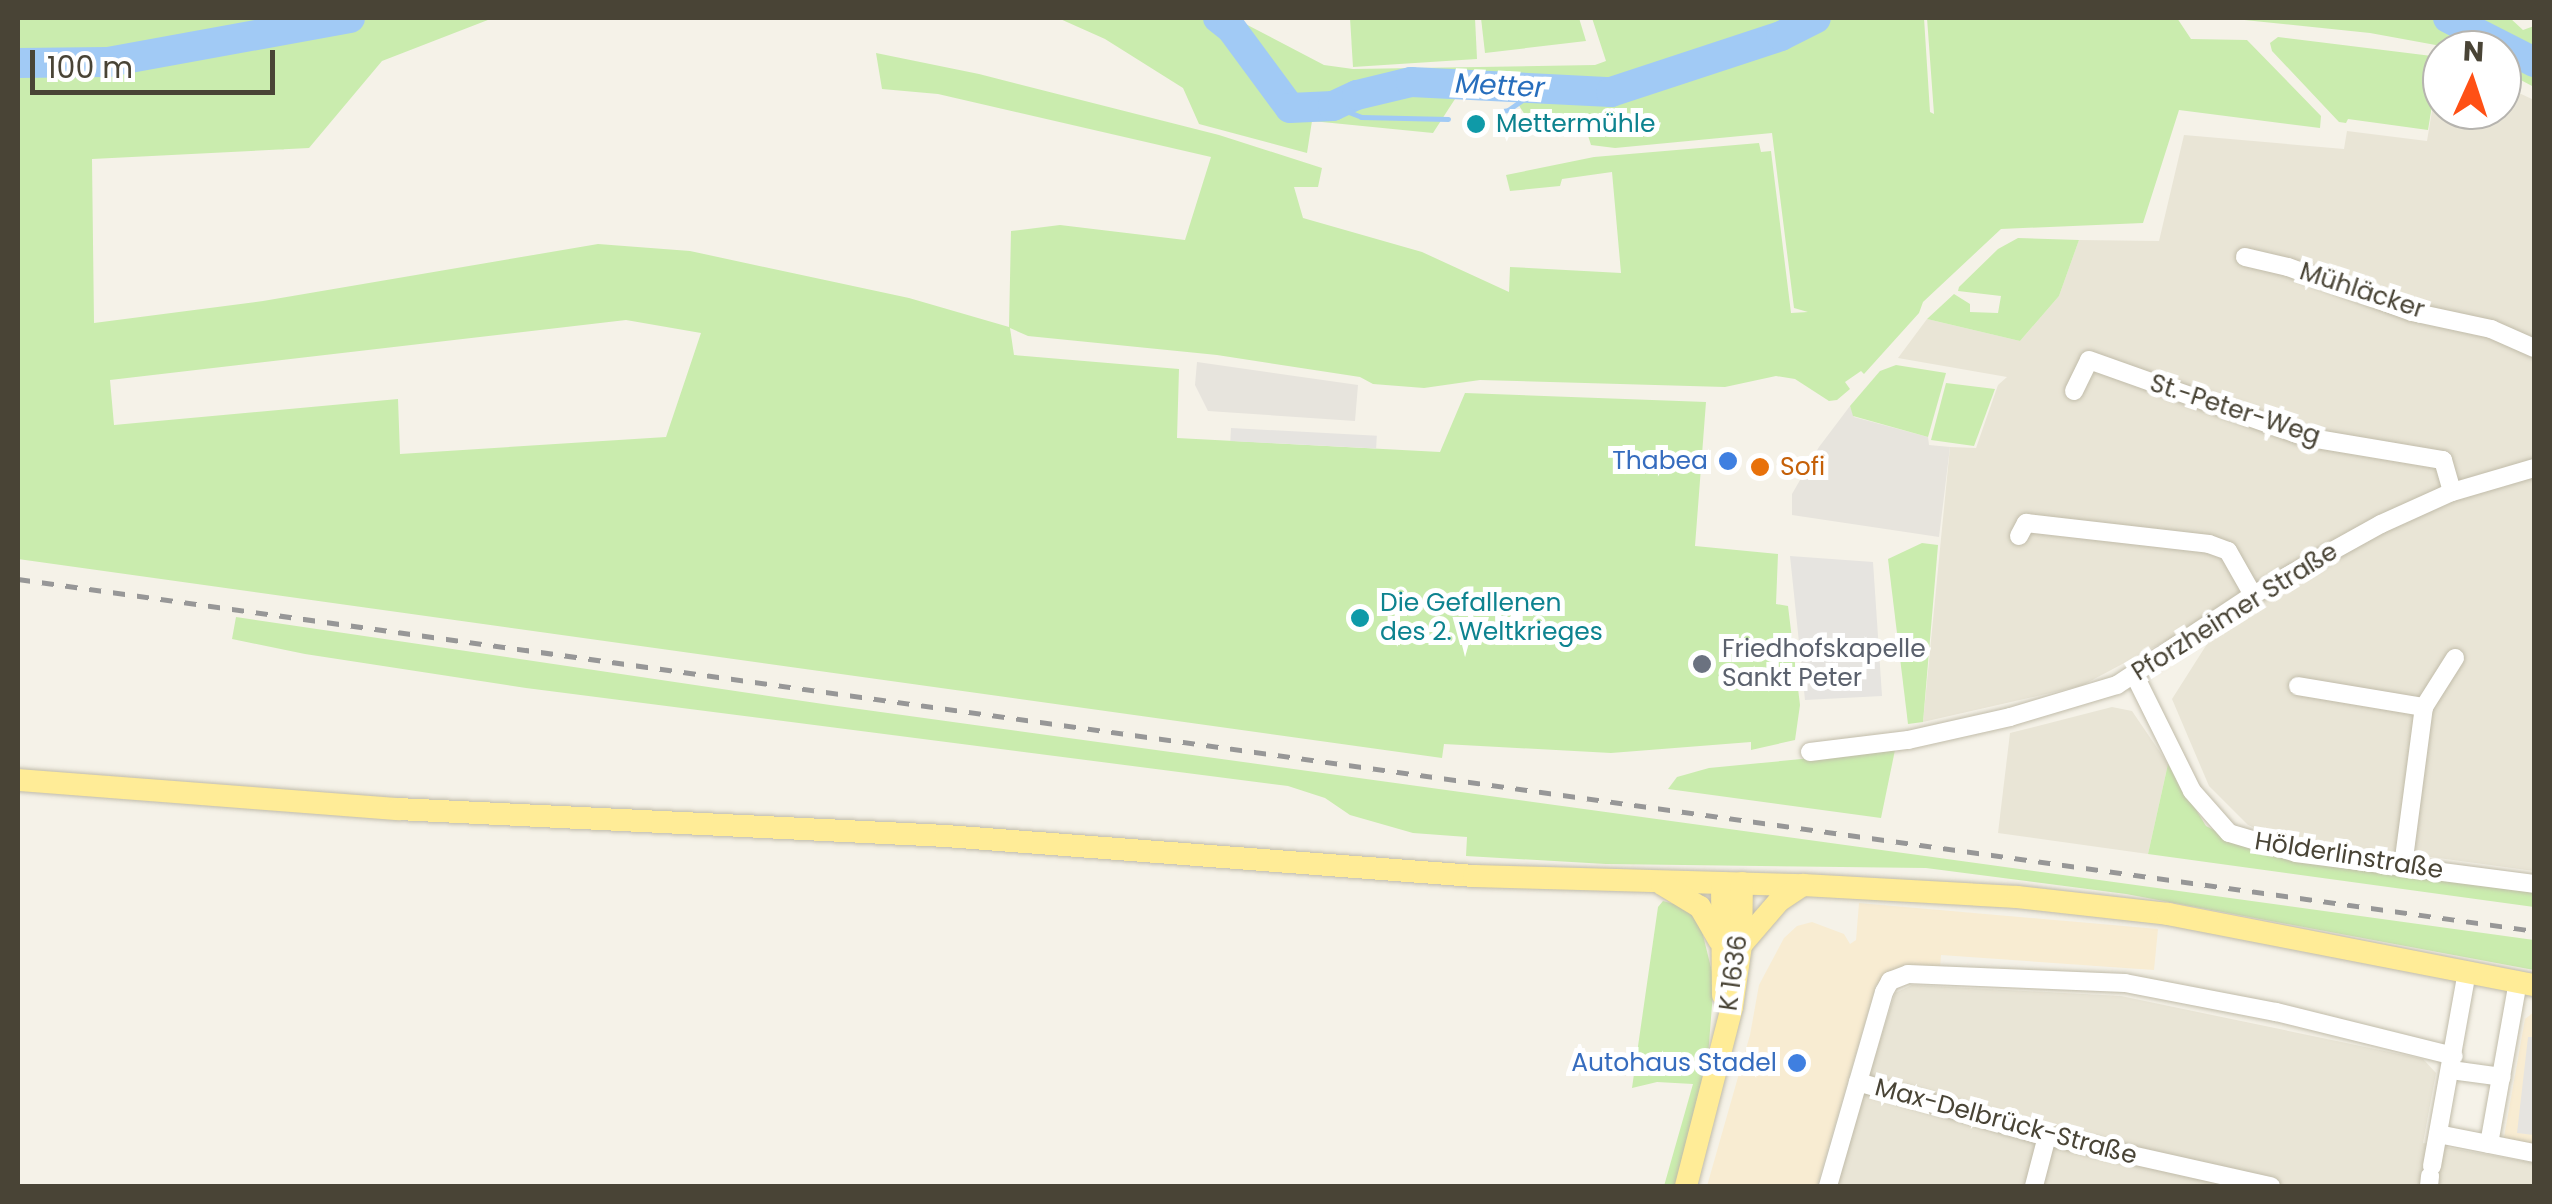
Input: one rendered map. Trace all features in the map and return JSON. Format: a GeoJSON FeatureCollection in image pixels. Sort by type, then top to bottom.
{"type":"FeatureCollection","features":[{"type":"Feature","properties":{"kind":"main road"},"geometry":{"type":"LineString","coordinates":[[18,780],[398,809],[984,839],[1474,876],[1802,885],[2110,906],[2308,938],[2526,984]]}},
{"type":"Feature","properties":{"kind":"main road"},"geometry":{"type":"LineString","coordinates":[[1659,882],[1700,907],[1731,945],[1779,900],[1802,885]]}},
{"type":"Feature","properties":{"kind":"main road","name":"K 1636"},"geometry":{"type":"LineString","coordinates":[[1686,1186],[1724,1033],[1732,883]]}},
{"type":"Feature","properties":{"kind":"street","name":"Mühläcker"},"geometry":{"type":"LineString","coordinates":[[2245,257],[2288,267],[2412,312],[2491,329],[2534,348]]}},
{"type":"Feature","properties":{"kind":"street","name":"St.-Peter-Weg"},"geometry":{"type":"LineString","coordinates":[[2074,391],[2089,360],[2305,438],[2444,460],[2452,492]]}},
{"type":"Feature","properties":{"kind":"street","name":"Pforzheimer Straße"},"geometry":{"type":"LineString","coordinates":[[1810,752],[1908,740],[2083,698],[2134,676],[2253,595],[2380,524],[2452,492],[2534,468]]}},
{"type":"Feature","properties":{"kind":"street"},"geometry":{"type":"LineString","coordinates":[[2019,536],[2026,523],[2209,544],[2228,551],[2253,595]]}},
{"type":"Feature","properties":{"kind":"street"},"geometry":{"type":"LineString","coordinates":[[2403,866],[2424,707],[2455,658]]}},
{"type":"Feature","properties":{"kind":"street","name":"Hölderlinstraße"},"geometry":{"type":"LineString","coordinates":[[2134,676],[2192,791],[2230,832],[2278,849],[2534,884]]}},
{"type":"Feature","properties":{"kind":"street"},"geometry":{"type":"LineString","coordinates":[[2298,686],[2424,707]]}},
{"type":"Feature","properties":{"kind":"street"},"geometry":{"type":"LineString","coordinates":[[2430,1176],[2467,971]]}},
{"type":"Feature","properties":{"kind":"street"},"geometry":{"type":"LineString","coordinates":[[1828,1186],[1884,992],[1890,981],[1908,974],[2125,983],[2276,1012],[2502,1077]]}},
{"type":"Feature","properties":{"kind":"street"},"geometry":{"type":"LineString","coordinates":[[2490,1144],[2526,984]]}},
{"type":"Feature","properties":{"kind":"street","name":"Max-Delbrück-Straße"},"geometry":{"type":"LineString","coordinates":[[1858,1082],[2047,1136],[2236,1183],[2271,1186]]}},
{"type":"Feature","properties":{"kind":"street"},"geometry":{"type":"LineString","coordinates":[[2438,1134],[2534,1153]]}},
{"type":"Feature","properties":{"kind":"street"},"geometry":{"type":"LineString","coordinates":[[2034,1186],[2047,1136]]}},
{"type":"Feature","properties":{"kind":"shaded area"},"geometry":{"type":"Polygon","coordinates":[[[2522,94],[2534,100],[2534,871],[2270,835],[2248,825],[2209,786],[2172,699],[2207,644],[2188,629],[2081,686],[1923,722],[1950,447],[1976,448],[1998,385],[2007,377],[1898,358],[1927,319],[2020,341],[2059,296],[2079,240],[2159,241],[2184,135],[2344,149],[2347,131],[2427,141],[2429,130],[2522,130],[2522,94]]]}},
{"type":"Feature","properties":{"kind":"shaded area"},"geometry":{"type":"Polygon","coordinates":[[[1197,362],[1358,385],[1355,421],[1208,411],[1195,385],[1197,362]]]}},
{"type":"Feature","properties":{"kind":"shaded area"},"geometry":{"type":"Polygon","coordinates":[[[1850,406],[1854,417],[1928,437],[1929,445],[1950,447],[1939,537],[1792,515],[1792,494],[1819,447],[1850,406]]]}},
{"type":"Feature","properties":{"kind":"shaded area"},"geometry":{"type":"Polygon","coordinates":[[[1231,428],[1377,436],[1376,449],[1230,441],[1231,428]]]}},
{"type":"Feature","properties":{"kind":"shaded area"},"geometry":{"type":"Polygon","coordinates":[[[1790,556],[1873,562],[1882,696],[1805,700],[1790,556]]]}},
{"type":"Feature","properties":{"kind":"shaded area"},"geometry":{"type":"Polygon","coordinates":[[[2112,707],[2132,711],[2168,764],[2148,854],[1998,833],[2010,733],[2112,707]]]}},
{"type":"Feature","properties":{"kind":"shaded area"},"geometry":{"type":"Polygon","coordinates":[[[1859,903],[2158,929],[2154,970],[1941,955],[1940,968],[1888,974],[1876,985],[1817,1186],[1707,1186],[1750,1035],[1759,985],[1784,938],[1797,926],[1812,922],[1844,934],[1850,944],[1856,940],[1859,903]]]}},
{"type":"Feature","properties":{"kind":"shaded area"},"geometry":{"type":"Polygon","coordinates":[[[1912,985],[2121,996],[2423,1059],[2436,1073],[2423,1143],[2534,1163],[2534,1186],[1834,1186],[1895,993],[1912,985]]]}},
{"type":"Feature","properties":{"kind":"shaded area"},"geometry":{"type":"Polygon","coordinates":[[[2534,1012],[2534,1147],[2503,1143],[2525,1019],[2534,1012]]]}},
{"type":"Feature","properties":{"kind":"shaded area"},"geometry":{"type":"Polygon","coordinates":[[[2528,1037],[2534,1037],[2534,1135],[2517,1133],[2528,1037]]]}},
{"type":"Feature","properties":{"kind":"green space"},"geometry":{"type":"Polygon","coordinates":[[[18,18],[493,18],[382,61],[309,148],[92,159],[94,323],[263,301],[598,244],[690,251],[909,298],[1009,327],[1011,231],[1060,225],[1185,240],[1211,157],[938,94],[882,89],[876,53],[979,74],[1219,135],[1322,168],[1318,187],[1294,187],[1303,218],[1422,252],[1509,292],[1510,267],[1621,273],[1612,172],[1562,179],[1560,186],[1510,191],[1506,175],[1594,157],[1759,143],[1761,152],[1771,151],[1791,313],[1808,312],[1794,308],[1772,133],[1615,148],[1591,145],[1583,120],[1532,126],[1511,93],[1455,99],[1433,133],[1312,121],[1307,153],[1199,124],[1183,88],[1105,39],[1058,18],[1234,18],[1324,65],[1353,69],[1595,65],[1606,61],[1592,18],[1924,18],[1930,112],[1934,114],[1927,18],[2177,18],[2191,39],[2247,40],[2321,116],[2320,128],[2179,110],[2143,223],[2001,229],[1923,302],[1919,313],[1864,374],[1861,371],[1845,382],[1850,389],[1837,400],[1829,401],[1795,379],[1776,376],[1725,387],[1480,380],[1424,388],[1373,384],[1360,377],[1217,355],[1028,336],[1010,328],[1014,355],[1179,369],[1177,438],[1440,452],[1465,393],[1706,402],[1695,546],[1778,554],[1776,604],[1788,606],[1800,705],[1795,740],[1751,750],[1751,742],[1611,753],[1444,744],[1442,758],[18,559],[18,18]],[[626,320],[110,380],[114,425],[398,399],[400,454],[666,437],[701,333],[626,320]]]}},
{"type":"Feature","properties":{"kind":"green space"},"geometry":{"type":"Polygon","coordinates":[[[1350,18],[1475,18],[1477,59],[1353,67],[1350,18]]]}},
{"type":"Feature","properties":{"kind":"green space"},"geometry":{"type":"Polygon","coordinates":[[[1481,18],[1579,18],[1586,41],[1485,53],[1481,18]]]}},
{"type":"Feature","properties":{"kind":"green space"},"geometry":{"type":"Polygon","coordinates":[[[2225,18],[2510,18],[2523,30],[2534,26],[2534,87],[2522,81],[2522,67],[2528,59],[2522,59],[2522,30],[2422,30],[2422,43],[2370,33],[2225,18]]]}},
{"type":"Feature","properties":{"kind":"green space"},"geometry":{"type":"Polygon","coordinates":[[[2278,37],[2422,55],[2422,129],[2348,119],[2346,123],[2339,122],[2272,51],[2270,43],[2278,37]]]}},
{"type":"Feature","properties":{"kind":"green space"},"geometry":{"type":"Polygon","coordinates":[[[2018,238],[2079,240],[2059,296],[2020,341],[1927,319],[1954,294],[1970,304],[1970,312],[1998,313],[2001,296],[1958,291],[1959,287],[1998,249],[2018,238]]]}},
{"type":"Feature","properties":{"kind":"green space"},"geometry":{"type":"Polygon","coordinates":[[[1896,365],[1946,373],[1928,437],[1853,416],[1850,406],[1880,371],[1896,365]]]}},
{"type":"Feature","properties":{"kind":"green space"},"geometry":{"type":"Polygon","coordinates":[[[1946,383],[1995,389],[1974,446],[1931,440],[1946,383]]]}},
{"type":"Feature","properties":{"kind":"green space"},"geometry":{"type":"Polygon","coordinates":[[[1922,543],[1938,545],[1923,722],[1908,724],[1888,559],[1922,543]]]}},
{"type":"Feature","properties":{"kind":"green space"},"geometry":{"type":"Polygon","coordinates":[[[236,617],[830,705],[2534,940],[2534,970],[2126,894],[1926,868],[1606,864],[1466,856],[1467,837],[1413,833],[1350,815],[1325,798],[1288,786],[526,688],[305,654],[232,639],[236,617]]]}},
{"type":"Feature","properties":{"kind":"green space"},"geometry":{"type":"Polygon","coordinates":[[[1895,750],[1881,818],[1668,789],[1677,777],[1709,768],[1895,750]]]}},
{"type":"Feature","properties":{"kind":"green space"},"geometry":{"type":"Polygon","coordinates":[[[2168,764],[2206,826],[2255,851],[2534,891],[2534,907],[2148,854],[2168,764]]]}},
{"type":"Feature","properties":{"kind":"green space"},"geometry":{"type":"Polygon","coordinates":[[[1663,901],[1685,907],[1701,927],[1714,980],[1708,1056],[1675,1186],[1664,1186],[1693,1084],[1657,1082],[1632,1088],[1658,907],[1663,901]]]}},
{"type":"Feature","properties":{"kind":"waterway","name":"Metter"},"geometry":{"type":"LineString","coordinates":[[18,63],[108,62],[350,18]]}},
{"type":"Feature","properties":{"kind":"waterway","name":"Metter"},"geometry":{"type":"LineString","coordinates":[[1218,18],[1231,28],[1290,108],[1333,106],[1357,95],[1411,82],[1611,92],[1781,36],[1816,18]]}},
{"type":"Feature","properties":{"kind":"waterway","name":"Metter"},"geometry":{"type":"LineString","coordinates":[[2448,18],[2534,62]]}},
{"type":"Feature","properties":{"kind":"waterway"},"geometry":{"type":"LineString","coordinates":[[1496,112],[1508,110],[1538,89]]}},
{"type":"Feature","properties":{"kind":"waterway"},"geometry":{"type":"LineString","coordinates":[[1333,106],[1361,117],[1448,119]]}},
{"type":"Feature","properties":{"kind":"railway"},"geometry":{"type":"LineString","coordinates":[[18,579],[2534,931]]}},
{"type":"Feature","properties":{"kind":"place","name":"Mettermühle"},"geometry":{"type":"Point","coordinates":[1476,124]}},
{"type":"Feature","properties":{"kind":"place","name":"Thabea"},"geometry":{"type":"Point","coordinates":[1728,461]}},
{"type":"Feature","properties":{"kind":"place","name":"Sofi"},"geometry":{"type":"Point","coordinates":[1760,467]}},
{"type":"Feature","properties":{"kind":"place","name":"Die Gefallenen des 2. Weltkrieges"},"geometry":{"type":"Point","coordinates":[1360,618]}},
{"type":"Feature","properties":{"kind":"place","name":"Friedhofskapelle Sankt Peter"},"geometry":{"type":"Point","coordinates":[1702,664]}},
{"type":"Feature","properties":{"kind":"place","name":"Autohaus Stadel"},"geometry":{"type":"Point","coordinates":[1797,1063]}}]}
